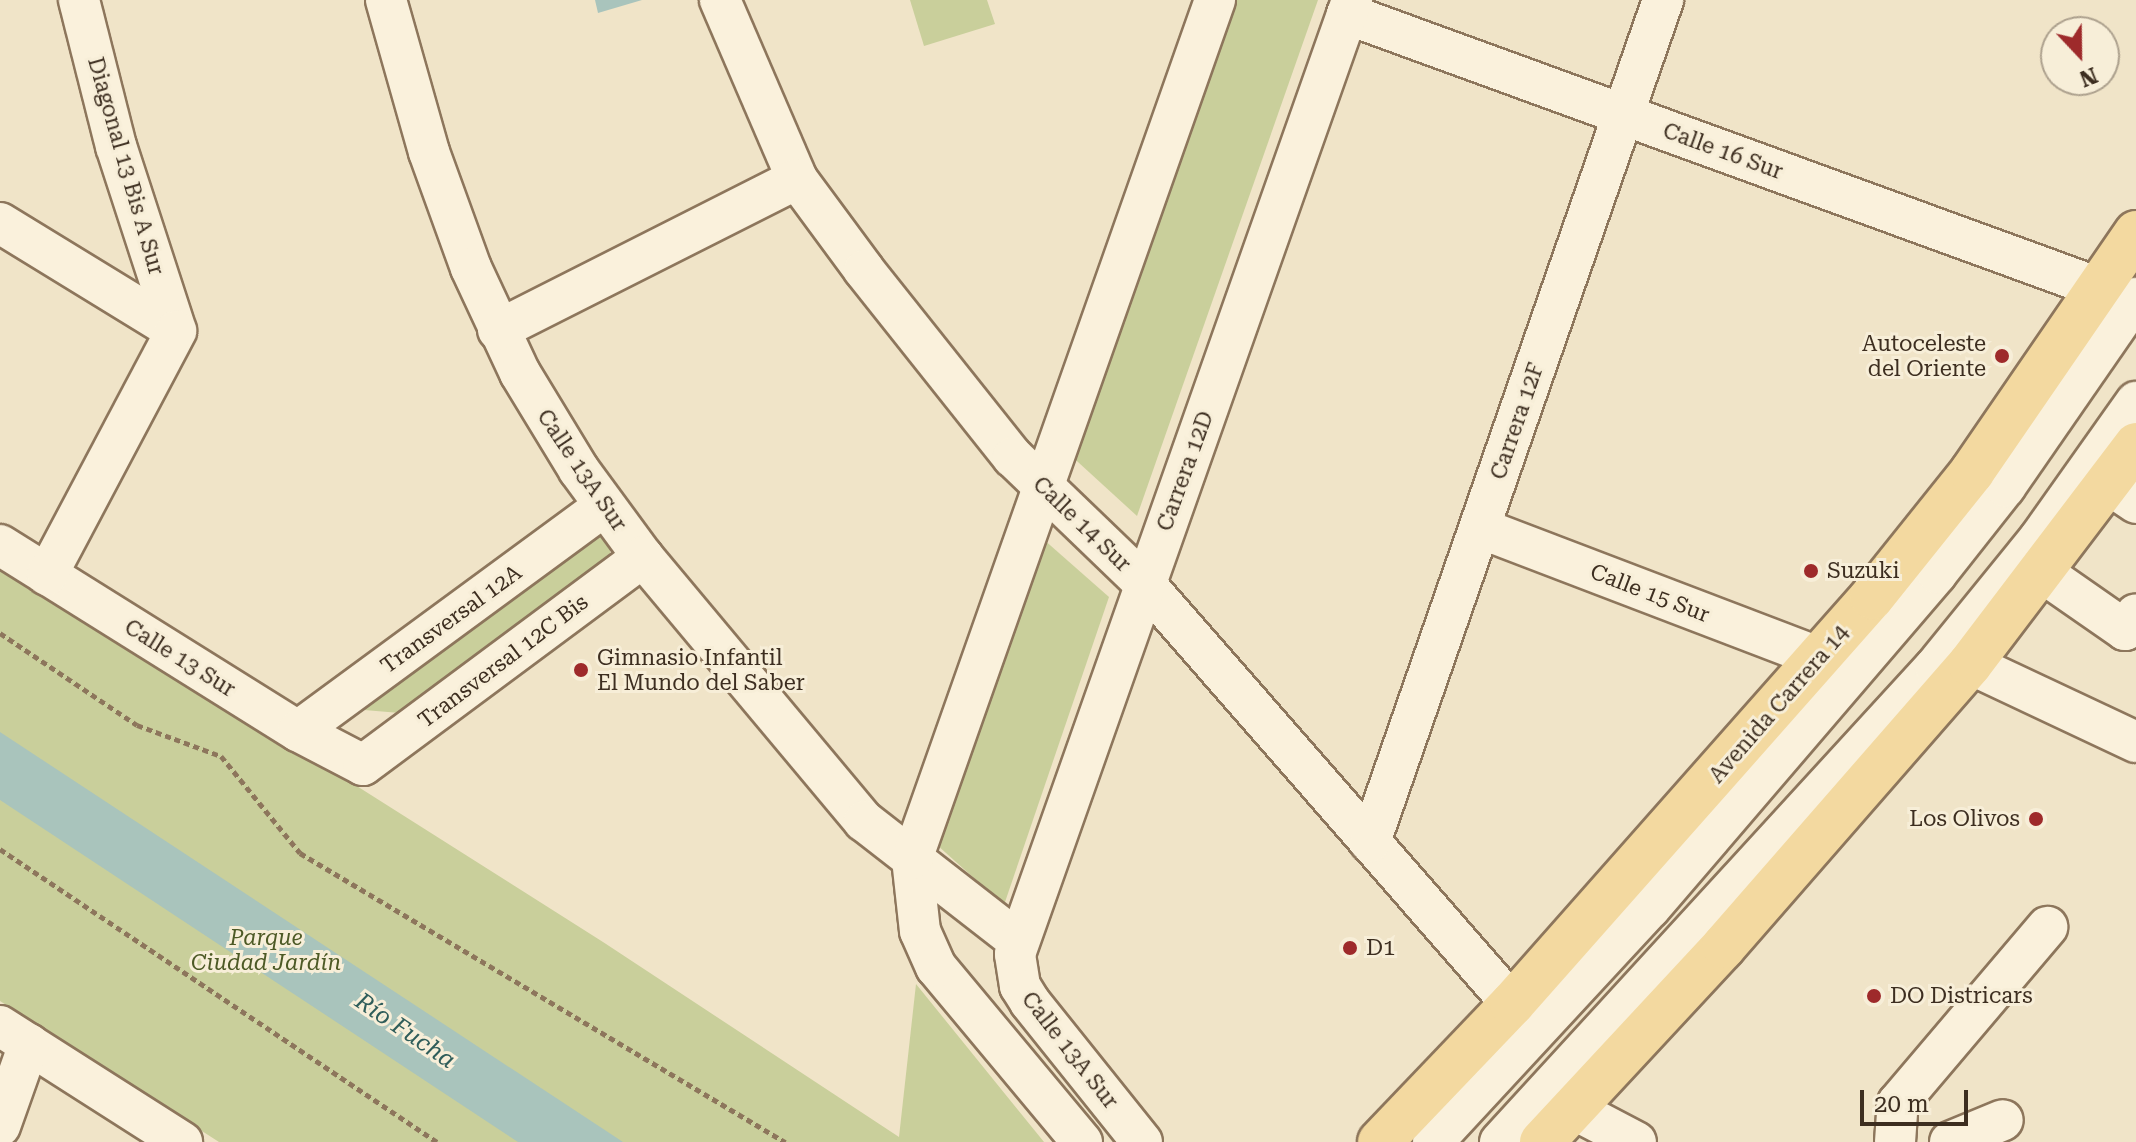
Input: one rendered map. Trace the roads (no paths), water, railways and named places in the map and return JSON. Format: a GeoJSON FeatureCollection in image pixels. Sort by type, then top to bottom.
{"type":"FeatureCollection","features":[{"type":"Feature","properties":{"kind":"main road","name":"Avenida Carrera 14"},"geometry":{"type":"LineString","coordinates":[[1380,1142],[1512,1004],[1820,658],[2118,293],[2136,233]]}},
{"type":"Feature","properties":{"kind":"main road"},"geometry":{"type":"LineString","coordinates":[[1542,1142],[1970,664],[2043,573],[2122,494],[2136,445]]}},
{"type":"Feature","properties":{"kind":"street","name":"Diagonal 13 Bis A Sur"},"geometry":{"type":"LineString","coordinates":[[79,0],[116,146],[176,331]]}},
{"type":"Feature","properties":{"kind":"street","name":"Calle 13A Sur"},"geometry":{"type":"LineString","coordinates":[[386,0],[429,152],[498,330],[546,419],[604,506],[643,557],[846,801],[912,859],[1018,941],[1015,969],[1020,986],[1142,1142]]}},
{"type":"Feature","properties":{"kind":"street","name":"Calle 14 Sur"},"geometry":{"type":"LineString","coordinates":[[720,0],[797,179],[864,270],[1040,485],[1145,584],[1512,1004]]}},
{"type":"Feature","properties":{"kind":"street"},"geometry":{"type":"LineString","coordinates":[[1082,1142],[936,967],[920,931],[912,859],[1040,485],[1215,0]]}},
{"type":"Feature","properties":{"kind":"street","name":"Carrera 12F"},"geometry":{"type":"LineString","coordinates":[[1370,842],[1663,0]]}},
{"type":"Feature","properties":{"kind":"street","name":"Calle 16 Sur"},"geometry":{"type":"LineString","coordinates":[[1349,7],[1623,115],[2118,293]]}},
{"type":"Feature","properties":{"kind":"street","name":"Carrera 12D"},"geometry":{"type":"LineString","coordinates":[[1018,941],[1349,7]]}},
{"type":"Feature","properties":{"kind":"street"},"geometry":{"type":"LineString","coordinates":[[498,330],[797,179]]}},
{"type":"Feature","properties":{"kind":"street"},"geometry":{"type":"LineString","coordinates":[[0,223],[176,331],[47,575]]}},
{"type":"Feature","properties":{"kind":"street"},"geometry":{"type":"LineString","coordinates":[[1433,1142],[1650,908],[1937,573],[2005,487],[2118,293]]}},
{"type":"Feature","properties":{"kind":"street"},"geometry":{"type":"LineString","coordinates":[[1500,1142],[1935,667],[2039,539],[2136,402]]}},
{"type":"Feature","properties":{"kind":"street","name":"Transversal 12A"},"geometry":{"type":"LineString","coordinates":[[298,731],[604,506]]}},
{"type":"Feature","properties":{"kind":"street","name":"Calle 15 Sur"},"geometry":{"type":"LineString","coordinates":[[1480,528],[1820,658]]}},
{"type":"Feature","properties":{"kind":"street","name":"Calle 13 Sur"},"geometry":{"type":"LineString","coordinates":[[0,545],[298,731],[363,765]]}},
{"type":"Feature","properties":{"kind":"street","name":"Transversal 12C Bis"},"geometry":{"type":"LineString","coordinates":[[363,765],[643,557]]}},
{"type":"Feature","properties":{"kind":"street"},"geometry":{"type":"LineString","coordinates":[[2043,573],[2125,630],[2136,614]]}},
{"type":"Feature","properties":{"kind":"street"},"geometry":{"type":"LineString","coordinates":[[1970,664],[2136,742]]}},
{"type":"Feature","properties":{"kind":"street"},"geometry":{"type":"LineString","coordinates":[[1895,1142],[1898,1103],[2047,927]]}},
{"type":"Feature","properties":{"kind":"street"},"geometry":{"type":"LineString","coordinates":[[0,1126],[14,1035],[182,1142]]}},
{"type":"Feature","properties":{"kind":"street"},"geometry":{"type":"LineString","coordinates":[[1573,1109],[1636,1142]]}},
{"type":"Feature","properties":{"kind":"street"},"geometry":{"type":"LineString","coordinates":[[1950,1142],[2003,1120]]}},
{"type":"Feature","properties":{"kind":"water"},"geometry":{"type":"Polygon","coordinates":[[[595,0],[642,0],[598,13],[595,0]]]}},
{"type":"Feature","properties":{"kind":"water","name":"Río Fucha"},"geometry":{"type":"Polygon","coordinates":[[[0,732],[623,1142],[518,1142],[0,800],[0,732]]]}},
{"type":"Feature","properties":{"kind":"place","name":"Autoceleste del Oriente"},"geometry":{"type":"Point","coordinates":[2002,356]}},
{"type":"Feature","properties":{"kind":"place","name":"Suzuki"},"geometry":{"type":"Point","coordinates":[1811,571]}},
{"type":"Feature","properties":{"kind":"place","name":"Gimnasio Infantil El Mundo del Saber"},"geometry":{"type":"Point","coordinates":[581,670]}},
{"type":"Feature","properties":{"kind":"place","name":"Los Olivos"},"geometry":{"type":"Point","coordinates":[2036,819]}},
{"type":"Feature","properties":{"kind":"place","name":"D1"},"geometry":{"type":"Point","coordinates":[1350,948]}},
{"type":"Feature","properties":{"kind":"place","name":"DO Districars"},"geometry":{"type":"Point","coordinates":[1874,996]}},
{"type":"Feature","properties":{"kind":"park label","name":"Parque Ciudad Jardín"},"geometry":{"type":"Point","coordinates":[266,950]}}]}
